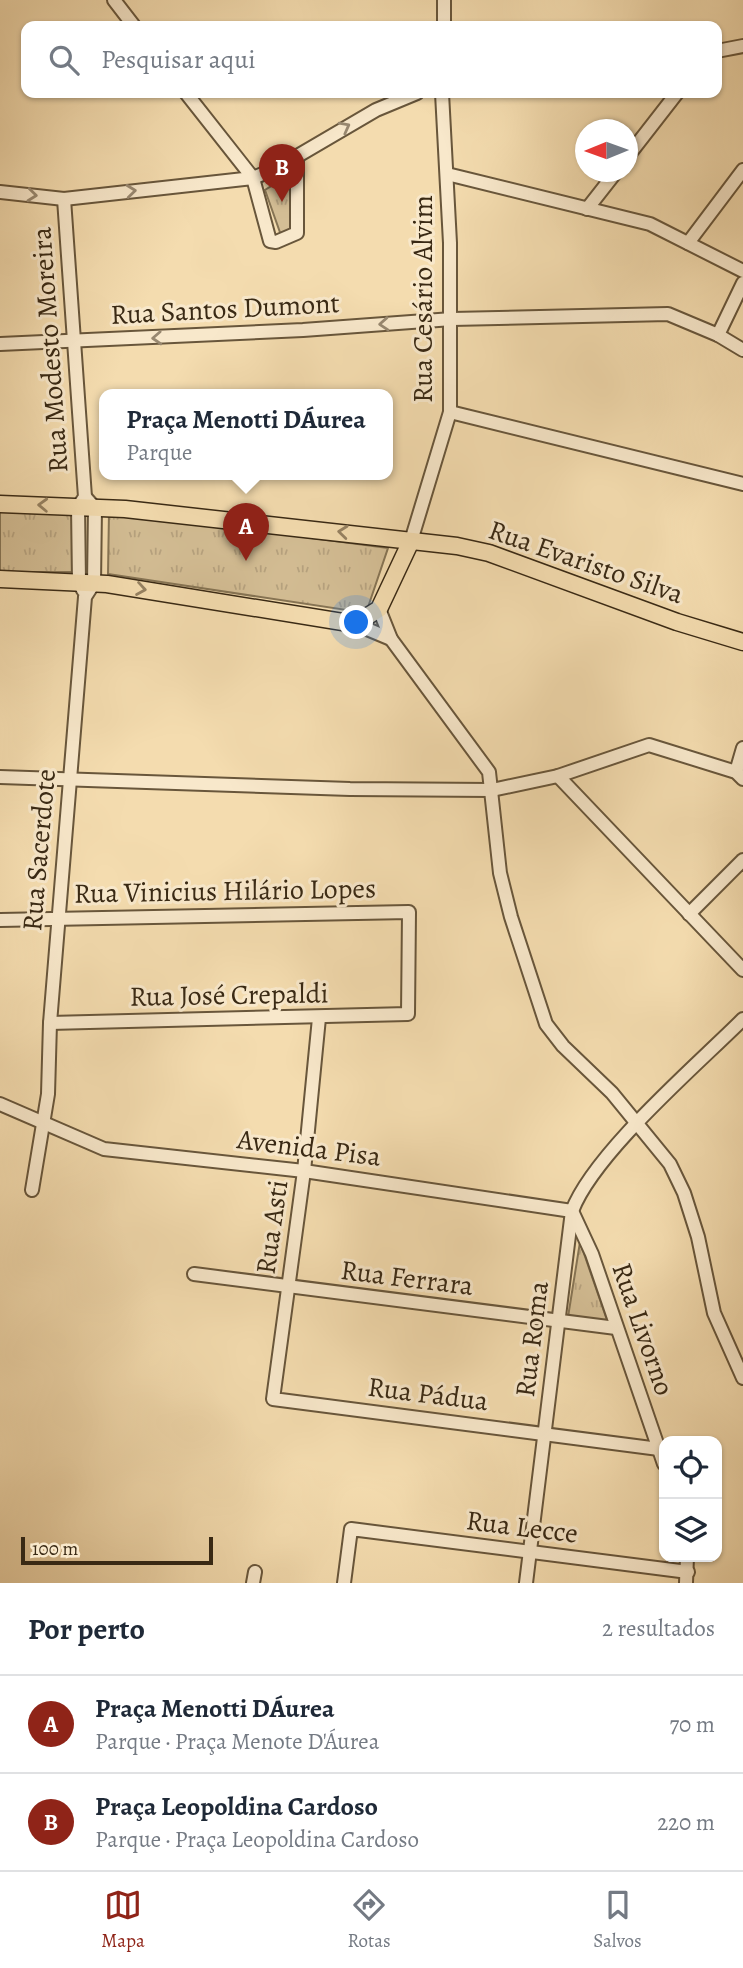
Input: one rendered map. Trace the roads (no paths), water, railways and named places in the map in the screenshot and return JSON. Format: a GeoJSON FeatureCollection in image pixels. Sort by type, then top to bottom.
{"type":"FeatureCollection","features":[{"type":"Feature","properties":{"kind":"main road","name":"Rua Evaristo Silva"},"geometry":{"type":"LineString","coordinates":[[0,504],[86,504],[411,541],[489,553],[677,622],[743,642]]}},
{"type":"Feature","properties":{"kind":"main road"},"geometry":{"type":"LineString","coordinates":[[0,579],[86,587],[355,624],[379,609],[411,541]]}},
{"type":"Feature","properties":{"kind":"street"},"geometry":{"type":"LineString","coordinates":[[114,0],[130,21]]}},
{"type":"Feature","properties":{"kind":"street"},"geometry":{"type":"LineString","coordinates":[[444,0],[444,21]]}},
{"type":"Feature","properties":{"kind":"street"},"geometry":{"type":"LineString","coordinates":[[722,50],[743,46]]}},
{"type":"Feature","properties":{"kind":"street"},"geometry":{"type":"LineString","coordinates":[[190,98],[253,178],[267,237],[276,242],[294,236],[298,228],[297,156]]}},
{"type":"Feature","properties":{"kind":"street"},"geometry":{"type":"LineString","coordinates":[[0,192],[64,199],[253,178],[365,117],[406,98]]}},
{"type":"Feature","properties":{"kind":"street","name":"Rua Cesário Alvim"},"geometry":{"type":"LineString","coordinates":[[411,541],[450,412],[452,319],[442,98]]}},
{"type":"Feature","properties":{"kind":"street"},"geometry":{"type":"LineString","coordinates":[[638,143],[673,98]]}},
{"type":"Feature","properties":{"kind":"street"},"geometry":{"type":"LineString","coordinates":[[688,243],[743,170]]}},
{"type":"Feature","properties":{"kind":"street"},"geometry":{"type":"LineString","coordinates":[[447,174],[650,224],[743,271]]}},
{"type":"Feature","properties":{"kind":"street"},"geometry":{"type":"LineString","coordinates":[[587,209],[608,182]]}},
{"type":"Feature","properties":{"kind":"street","name":"Rua Modesto Moreira"},"geometry":{"type":"LineString","coordinates":[[64,199],[86,504],[86,587]]}},
{"type":"Feature","properties":{"kind":"street"},"geometry":{"type":"LineString","coordinates":[[718,335],[743,283]]}},
{"type":"Feature","properties":{"kind":"street","name":"Rua Santos Dumont"},"geometry":{"type":"LineString","coordinates":[[0,344],[76,342],[452,319],[668,314],[718,335],[743,350]]}},
{"type":"Feature","properties":{"kind":"street"},"geometry":{"type":"LineString","coordinates":[[450,412],[743,484]]}},
{"type":"Feature","properties":{"kind":"street","name":"Rua Sacerdote"},"geometry":{"type":"LineString","coordinates":[[32,1190],[48,1094],[50,1023],[86,587]]}},
{"type":"Feature","properties":{"kind":"street"},"geometry":{"type":"LineString","coordinates":[[379,609],[391,639],[489,772],[500,873],[546,1024],[563,1046],[612,1093],[670,1164],[684,1193],[698,1237],[714,1313],[743,1378]]}},
{"type":"Feature","properties":{"kind":"street"},"geometry":{"type":"LineString","coordinates":[[355,624],[391,639]]}},
{"type":"Feature","properties":{"kind":"street"},"geometry":{"type":"LineString","coordinates":[[0,777],[350,789],[492,790],[558,776],[649,745],[740,776],[743,748]]}},
{"type":"Feature","properties":{"kind":"street"},"geometry":{"type":"LineString","coordinates":[[558,776],[743,970]]}},
{"type":"Feature","properties":{"kind":"street"},"geometry":{"type":"LineString","coordinates":[[689,914],[743,860]]}},
{"type":"Feature","properties":{"kind":"street","name":"Rua Vinicius Hilário Lopes"},"geometry":{"type":"LineString","coordinates":[[0,920],[409,912],[408,1014]]}},
{"type":"Feature","properties":{"kind":"street","name":"Rua José Crepaldi"},"geometry":{"type":"LineString","coordinates":[[50,1023],[408,1014]]}},
{"type":"Feature","properties":{"kind":"street","name":"Rua Asti"},"geometry":{"type":"LineString","coordinates":[[273,1399],[304,1171],[319,1018]]}},
{"type":"Feature","properties":{"kind":"street","name":"Rua Roma"},"geometry":{"type":"LineString","coordinates":[[526,1583],[572,1211],[585,1184],[638,1124],[743,1019]]}},
{"type":"Feature","properties":{"kind":"street","name":"Avenida Pisa"},"geometry":{"type":"LineString","coordinates":[[0,1104],[104,1149],[304,1171],[572,1211]]}},
{"type":"Feature","properties":{"kind":"street","name":"Rua Livorno"},"geometry":{"type":"LineString","coordinates":[[572,1211],[592,1254],[659,1449]]}},
{"type":"Feature","properties":{"kind":"street","name":"Rua Ferrara"},"geometry":{"type":"LineString","coordinates":[[194,1274],[616,1328]]}},
{"type":"Feature","properties":{"kind":"street","name":"Rua Pádua"},"geometry":{"type":"LineString","coordinates":[[273,1399],[659,1449]]}},
{"type":"Feature","properties":{"kind":"street","name":"Rua Lecce"},"geometry":{"type":"LineString","coordinates":[[344,1583],[351,1529],[687,1577]]}},
{"type":"Feature","properties":{"kind":"place","name":"Praça Leopoldina Cardoso"},"geometry":{"type":"Point","coordinates":[282,202]}},
{"type":"Feature","properties":{"kind":"place","name":"Praça Menotti DÁurea"},"geometry":{"type":"Point","coordinates":[246,561]}}]}
